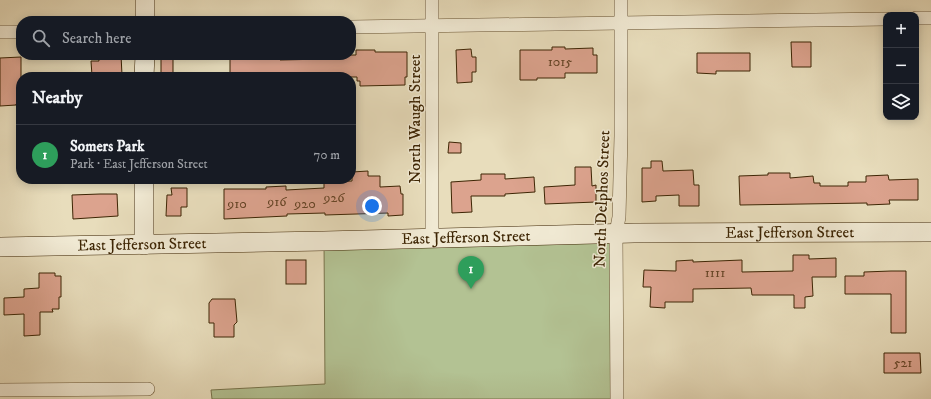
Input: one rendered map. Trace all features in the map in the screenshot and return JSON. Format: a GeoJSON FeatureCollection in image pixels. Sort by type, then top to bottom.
{"type":"FeatureCollection","features":[{"type":"Feature","properties":{"kind":"street"},"geometry":{"type":"LineString","coordinates":[[145,0],[145,16]]}},
{"type":"Feature","properties":{"kind":"street","name":"North Waugh Street"},"geometry":{"type":"LineString","coordinates":[[432,0],[432,239]]}},
{"type":"Feature","properties":{"kind":"street","name":"North Delphos Street"},"geometry":{"type":"LineString","coordinates":[[617,399],[616,234],[619,217],[621,136],[621,0]]}},
{"type":"Feature","properties":{"kind":"street"},"geometry":{"type":"LineString","coordinates":[[356,27],[621,24],[883,18]]}},
{"type":"Feature","properties":{"kind":"street"},"geometry":{"type":"LineString","coordinates":[[919,18],[931,18]]}},
{"type":"Feature","properties":{"kind":"street"},"geometry":{"type":"LineString","coordinates":[[0,32],[16,32]]}},
{"type":"Feature","properties":{"kind":"street"},"geometry":{"type":"LineString","coordinates":[[144,72],[145,60]]}},
{"type":"Feature","properties":{"kind":"street"},"geometry":{"type":"LineString","coordinates":[[144,184],[144,245]]}},
{"type":"Feature","properties":{"kind":"street","name":"East Jefferson Street"},"geometry":{"type":"LineString","coordinates":[[0,247],[616,234],[931,232]]}},
{"type":"Feature","properties":{"kind":"street"},"geometry":{"type":"LineString","coordinates":[[0,390],[148,389]]}},
{"type":"Feature","properties":{"kind":"green space"},"geometry":{"type":"Polygon","coordinates":[[[616,233],[617,399],[212,399],[211,390],[325,384],[324,241],[616,233]]]}},
{"type":"Feature","properties":{"kind":"building"},"geometry":{"type":"Polygon","coordinates":[[[791,42],[811,42],[811,67],[792,67],[791,42]]]}},
{"type":"Feature","properties":{"kind":"building"},"geometry":{"type":"Polygon","coordinates":[[[552,47],[565,47],[565,49],[593,48],[593,55],[597,55],[597,73],[565,73],[565,78],[537,78],[537,80],[520,80],[520,50],[552,50],[552,47]]]}},
{"type":"Feature","properties":{"kind":"building"},"geometry":{"type":"Polygon","coordinates":[[[471,49],[472,57],[476,57],[476,72],[472,72],[472,82],[457,83],[456,50],[471,49]]]}},
{"type":"Feature","properties":{"kind":"building"},"geometry":{"type":"Polygon","coordinates":[[[356,50],[375,50],[375,52],[407,52],[407,77],[405,77],[405,85],[360,86],[360,81],[357,81],[356,72],[230,72],[230,60],[356,60],[356,50]]]}},
{"type":"Feature","properties":{"kind":"building"},"geometry":{"type":"Polygon","coordinates":[[[697,53],[750,53],[750,71],[716,71],[716,74],[697,73],[697,53]]]}},
{"type":"Feature","properties":{"kind":"building"},"geometry":{"type":"Polygon","coordinates":[[[16,57],[16,60],[21,60],[21,72],[16,72],[16,105],[0,106],[0,58],[16,57]]]}},
{"type":"Feature","properties":{"kind":"building"},"geometry":{"type":"Polygon","coordinates":[[[121,60],[122,72],[92,72],[91,61],[121,60]]]}},
{"type":"Feature","properties":{"kind":"building"},"geometry":{"type":"Polygon","coordinates":[[[161,60],[173,60],[173,72],[161,72],[161,60]]]}},
{"type":"Feature","properties":{"kind":"building"},"geometry":{"type":"Polygon","coordinates":[[[449,142],[461,143],[461,153],[448,153],[449,142]]]}},
{"type":"Feature","properties":{"kind":"building"},"geometry":{"type":"Polygon","coordinates":[[[651,161],[662,161],[663,171],[693,170],[694,185],[699,185],[699,206],[679,206],[679,195],[656,196],[656,201],[642,202],[642,168],[651,168],[651,161]]]}},
{"type":"Feature","properties":{"kind":"building"},"geometry":{"type":"Polygon","coordinates":[[[575,167],[591,167],[592,186],[596,185],[596,202],[545,204],[544,187],[575,185],[575,167]]]}},
{"type":"Feature","properties":{"kind":"building"},"geometry":{"type":"Polygon","coordinates":[[[368,171],[368,176],[380,176],[380,187],[400,186],[401,194],[403,194],[403,215],[388,216],[388,213],[325,215],[325,213],[287,214],[287,216],[224,219],[224,189],[266,189],[266,187],[286,186],[286,190],[324,188],[324,184],[356,184],[356,172],[368,171]]]}},
{"type":"Feature","properties":{"kind":"building"},"geometry":{"type":"Polygon","coordinates":[[[768,173],[790,173],[790,178],[813,176],[814,183],[820,183],[820,186],[848,186],[848,182],[866,182],[866,176],[888,175],[889,180],[918,179],[918,200],[889,200],[890,204],[867,205],[867,203],[740,205],[739,176],[768,175],[768,173]]]}},
{"type":"Feature","properties":{"kind":"building"},"geometry":{"type":"Polygon","coordinates":[[[481,174],[505,174],[505,179],[534,177],[535,192],[505,194],[505,196],[471,196],[472,212],[452,213],[451,182],[481,180],[481,174]]]}},
{"type":"Feature","properties":{"kind":"building"},"geometry":{"type":"Polygon","coordinates":[[[171,188],[187,188],[187,207],[181,207],[181,216],[166,216],[167,195],[172,195],[171,188]]]}},
{"type":"Feature","properties":{"kind":"building"},"geometry":{"type":"Polygon","coordinates":[[[117,194],[118,216],[73,219],[72,195],[117,194]]]}},
{"type":"Feature","properties":{"kind":"building"},"geometry":{"type":"Polygon","coordinates":[[[793,255],[809,255],[809,259],[836,258],[836,277],[812,277],[813,296],[805,297],[805,308],[794,308],[794,295],[752,295],[751,288],[693,289],[693,302],[665,302],[665,308],[650,307],[651,287],[643,287],[644,270],[676,271],[676,261],[693,260],[693,262],[742,260],[742,272],[793,271],[793,255]]]}},
{"type":"Feature","properties":{"kind":"building"},"geometry":{"type":"Polygon","coordinates":[[[286,260],[306,260],[306,284],[286,284],[286,260]]]}},
{"type":"Feature","properties":{"kind":"building"},"geometry":{"type":"Polygon","coordinates":[[[906,271],[906,333],[891,333],[891,294],[845,294],[845,276],[864,276],[864,272],[906,271]]]}},
{"type":"Feature","properties":{"kind":"building"},"geometry":{"type":"Polygon","coordinates":[[[39,273],[55,273],[55,276],[61,276],[61,297],[59,297],[59,309],[52,309],[53,312],[40,312],[40,335],[24,336],[24,314],[4,315],[4,298],[24,297],[24,289],[39,288],[39,273]]]}},
{"type":"Feature","properties":{"kind":"building"},"geometry":{"type":"Polygon","coordinates":[[[212,299],[235,299],[237,322],[234,325],[234,337],[214,337],[214,323],[209,323],[209,303],[212,299]]]}},
{"type":"Feature","properties":{"kind":"building"},"geometry":{"type":"Polygon","coordinates":[[[884,353],[920,353],[921,373],[884,373],[884,353]]]}},
{"type":"Feature","properties":{"kind":"place","name":"Somers Park"},"geometry":{"type":"Point","coordinates":[471,289]}}]}
